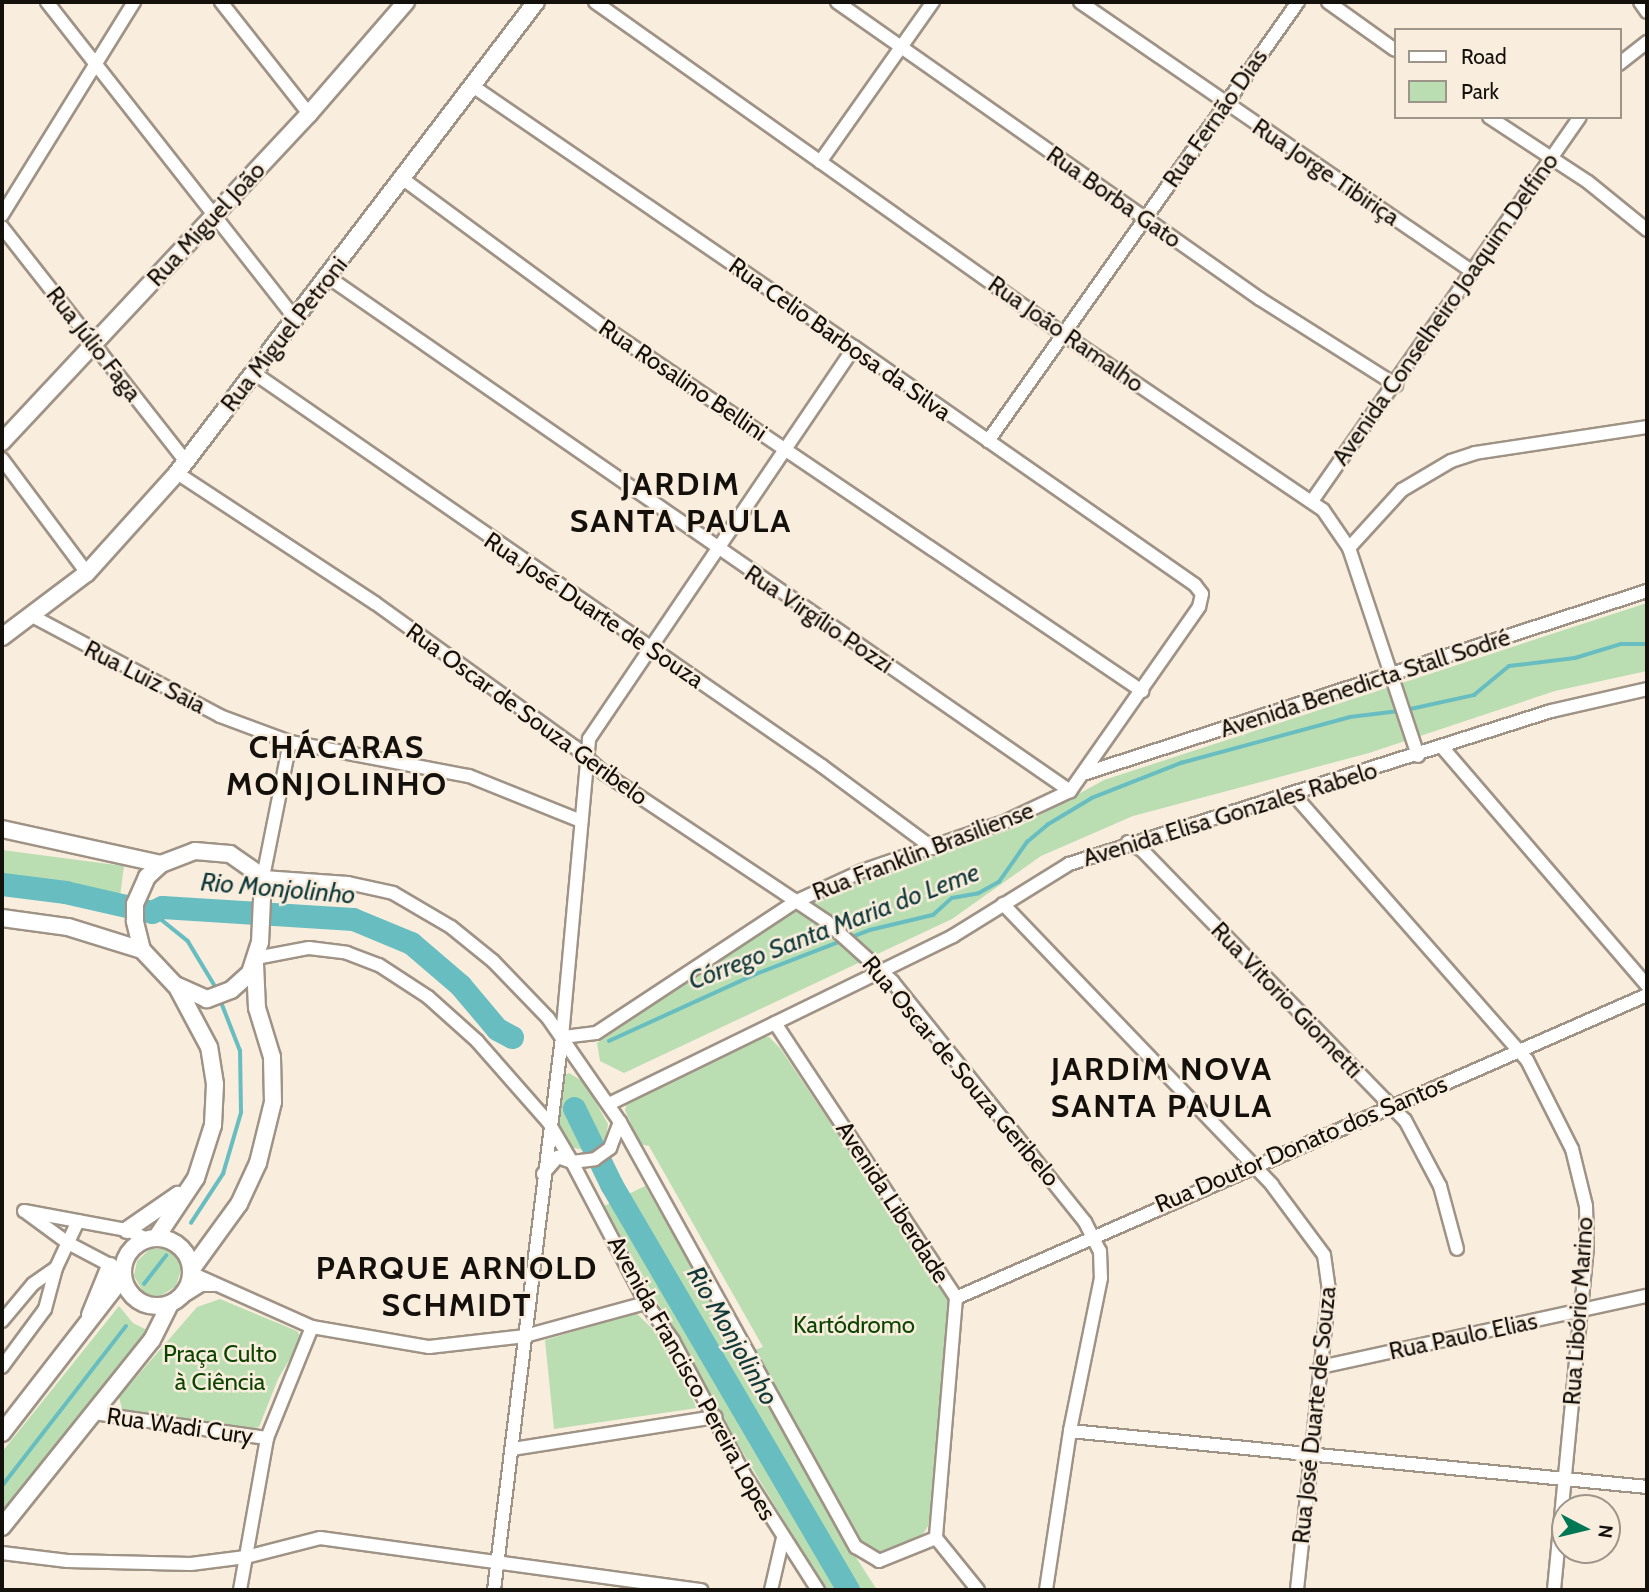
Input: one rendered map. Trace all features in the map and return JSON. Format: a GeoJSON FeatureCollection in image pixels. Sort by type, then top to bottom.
{"type":"FeatureCollection","features":[{"type":"Feature","properties":{"kind":"main road","name":"Rua Miguel Petroni"},"geometry":{"type":"LineString","coordinates":[[2,637],[34,617],[88,573],[181,467],[536,2]]}},
{"type":"Feature","properties":{"kind":"main road","name":"Rua Miguel João"},"geometry":{"type":"LineString","coordinates":[[2,442],[309,114],[401,4]]}},
{"type":"Feature","properties":{"kind":"main road"},"geometry":{"type":"LineString","coordinates":[[2,829],[161,864]]}},
{"type":"Feature","properties":{"kind":"main road"},"geometry":{"type":"LineString","coordinates":[[2,1527],[156,1334],[191,1271],[239,1203],[258,1163],[273,1102],[272,1057],[253,985],[261,930],[262,885],[230,854],[217,851],[179,855],[161,864],[140,888],[135,920],[142,950]]}},
{"type":"Feature","properties":{"kind":"main road"},"geometry":{"type":"LineString","coordinates":[[2,918],[68,927],[142,950],[175,985],[209,1047],[215,1084],[209,1144],[189,1188],[151,1239],[131,1250],[88,1324],[2,1433]]}},
{"type":"Feature","properties":{"kind":"main road"},"geometry":{"type":"LineString","coordinates":[[175,985],[207,999],[231,990],[250,973],[256,958]]}},
{"type":"Feature","properties":{"kind":"main road"},"geometry":{"type":"LineString","coordinates":[[127,1230],[189,1188]]}},
{"type":"Feature","properties":{"kind":"main road"},"geometry":{"type":"LineString","coordinates":[[151,1239],[184,1251],[191,1271]]}},
{"type":"Feature","properties":{"kind":"main road"},"geometry":{"type":"LineString","coordinates":[[119,1272],[140,1302],[174,1302]]}},
{"type":"Feature","properties":{"kind":"street"},"geometry":{"type":"LineString","coordinates":[[47,2],[96,60],[295,318]]}},
{"type":"Feature","properties":{"kind":"street"},"geometry":{"type":"LineString","coordinates":[[2,215],[134,2]]}},
{"type":"Feature","properties":{"kind":"street"},"geometry":{"type":"LineString","coordinates":[[221,2],[309,114]]}},
{"type":"Feature","properties":{"kind":"street","name":"Rua João Ramalho"},"geometry":{"type":"LineString","coordinates":[[595,2],[1063,334],[1312,501],[1343,532],[1394,694],[1418,755]]}},
{"type":"Feature","properties":{"kind":"street","name":"Rua Borba Gato"},"geometry":{"type":"LineString","coordinates":[[836,2],[1144,218],[1396,385]]}},
{"type":"Feature","properties":{"kind":"street"},"geometry":{"type":"LineString","coordinates":[[820,162],[933,2]]}},
{"type":"Feature","properties":{"kind":"street","name":"Rua Jorge Tibiriça"},"geometry":{"type":"LineString","coordinates":[[1080,2],[1470,270]]}},
{"type":"Feature","properties":{"kind":"street","name":"Rua Fernão Dias"},"geometry":{"type":"LineString","coordinates":[[988,441],[1224,103],[1298,2]]}},
{"type":"Feature","properties":{"kind":"street"},"geometry":{"type":"LineString","coordinates":[[1328,2],[1394,49]]}},
{"type":"Feature","properties":{"kind":"street"},"geometry":{"type":"LineString","coordinates":[[1640,2],[1647,12]]}},
{"type":"Feature","properties":{"kind":"street"},"geometry":{"type":"LineString","coordinates":[[1621,62],[1647,42]]}},
{"type":"Feature","properties":{"kind":"street","name":"Rua Celio Barbosa da Silva"},"geometry":{"type":"LineString","coordinates":[[474,86],[854,347],[1202,594],[1199,607],[1142,691]]}},
{"type":"Feature","properties":{"kind":"street"},"geometry":{"type":"LineString","coordinates":[[1492,119],[1548,160],[1588,182],[1647,230]]}},
{"type":"Feature","properties":{"kind":"street","name":"Avenida Conselheiro Joaquim Delfino"},"geometry":{"type":"LineString","coordinates":[[1312,501],[1396,385],[1470,270],[1579,119]]}},
{"type":"Feature","properties":{"kind":"street","name":"Rua Rosalino Bellini"},"geometry":{"type":"LineString","coordinates":[[402,179],[604,327],[1142,691]]}},
{"type":"Feature","properties":{"kind":"street","name":"Rua Júlio Faga"},"geometry":{"type":"LineString","coordinates":[[2,226],[96,343],[181,467]]}},
{"type":"Feature","properties":{"kind":"street","name":"Rua Virgílio Pozzi"},"geometry":{"type":"LineString","coordinates":[[328,277],[1070,791]]}},
{"type":"Feature","properties":{"kind":"street"},"geometry":{"type":"LineString","coordinates":[[494,1590],[513,1450],[542,1178],[562,1037],[589,739],[854,347]]}},
{"type":"Feature","properties":{"kind":"street","name":"Rua José Duarte de Souza"},"geometry":{"type":"LineString","coordinates":[[254,373],[933,848]]}},
{"type":"Feature","properties":{"kind":"street"},"geometry":{"type":"LineString","coordinates":[[1349,548],[1402,490],[1444,463],[1475,453],[1647,427]]}},
{"type":"Feature","properties":{"kind":"street"},"geometry":{"type":"LineString","coordinates":[[2,460],[88,573]]}},
{"type":"Feature","properties":{"kind":"street","name":"Rua Oscar de Souza Geribelo"},"geometry":{"type":"LineString","coordinates":[[181,467],[575,747],[586,760],[827,922],[864,953],[1094,1234],[1101,1278],[1070,1431],[1046,1590]]}},
{"type":"Feature","properties":{"kind":"street","name":"Avenida Benedicta Stall Sodré"},"geometry":{"type":"LineString","coordinates":[[1083,775],[1389,678],[1647,591]]}},
{"type":"Feature","properties":{"kind":"street","name":"Rua Luiz Saia"},"geometry":{"type":"LineString","coordinates":[[34,617],[220,716],[290,742],[469,776],[581,821]]}},
{"type":"Feature","properties":{"kind":"street","name":"Avenida Elisa Gonzales Rabelo"},"geometry":{"type":"LineString","coordinates":[[608,1104],[981,921],[1003,904],[1069,864],[1128,842],[1295,796],[1551,711],[1647,689]]}},
{"type":"Feature","properties":{"kind":"street"},"geometry":{"type":"LineString","coordinates":[[1070,791],[1142,691]]}},
{"type":"Feature","properties":{"kind":"street"},"geometry":{"type":"LineString","coordinates":[[290,742],[262,885],[348,883],[393,893],[451,927],[493,961],[562,1037],[608,1104],[619,1128],[856,1547],[879,1561],[936,1538],[978,1590]]}},
{"type":"Feature","properties":{"kind":"street"},"geometry":{"type":"LineString","coordinates":[[1442,747],[1647,985]]}},
{"type":"Feature","properties":{"kind":"street","name":"Rua Franklin Brasiliense"},"geometry":{"type":"LineString","coordinates":[[562,1037],[596,1034],[795,902],[862,871],[933,848],[1070,791]]}},
{"type":"Feature","properties":{"kind":"street","name":"Rua Libório Marino"},"geometry":{"type":"LineString","coordinates":[[1295,796],[1518,1050],[1561,1120],[1580,1173],[1588,1220],[1582,1311],[1563,1478],[1554,1590]]}},
{"type":"Feature","properties":{"kind":"street","name":"Rua Vitorio Giometti"},"geometry":{"type":"LineString","coordinates":[[1128,842],[1142,850],[1392,1106],[1417,1137],[1437,1177],[1457,1249]]}},
{"type":"Feature","properties":{"kind":"street","name":"Rua José Duarte de Souza"},"geometry":{"type":"LineString","coordinates":[[1003,904],[1253,1165],[1302,1220],[1324,1255],[1329,1281],[1297,1590]]}},
{"type":"Feature","properties":{"kind":"street"},"geometry":{"type":"LineString","coordinates":[[256,958],[309,948],[347,953],[379,965],[460,1024],[549,1123]]}},
{"type":"Feature","properties":{"kind":"street","name":"Rua Doutor Donato dos Santos"},"geometry":{"type":"LineString","coordinates":[[956,1298],[1094,1234],[1647,995]]}},
{"type":"Feature","properties":{"kind":"street","name":"Avenida Liberdade"},"geometry":{"type":"LineString","coordinates":[[775,1023],[956,1298],[936,1538]]}},
{"type":"Feature","properties":{"kind":"street","name":"Avenida Francisco Pereira Lopes"},"geometry":{"type":"LineString","coordinates":[[549,1123],[646,1303],[673,1340],[783,1538],[818,1590]]}},
{"type":"Feature","properties":{"kind":"street"},"geometry":{"type":"LineString","coordinates":[[542,1178],[558,1157],[572,1162],[595,1159],[610,1148],[619,1128]]}},
{"type":"Feature","properties":{"kind":"street"},"geometry":{"type":"LineString","coordinates":[[119,1272],[68,1243],[24,1211],[127,1230],[151,1239]]}},
{"type":"Feature","properties":{"kind":"street"},"geometry":{"type":"LineString","coordinates":[[2,1367],[45,1309],[56,1268],[78,1221]]}},
{"type":"Feature","properties":{"kind":"street"},"geometry":{"type":"LineString","coordinates":[[2,1321],[33,1284],[56,1268]]}},
{"type":"Feature","properties":{"kind":"street"},"geometry":{"type":"LineString","coordinates":[[191,1271],[312,1327],[429,1347],[525,1336],[646,1303]]}},
{"type":"Feature","properties":{"kind":"street"},"geometry":{"type":"LineString","coordinates":[[174,1302],[201,1285],[219,1285]]}},
{"type":"Feature","properties":{"kind":"street","name":"Rua Paulo Elias"},"geometry":{"type":"LineString","coordinates":[[1320,1367],[1647,1296]]}},
{"type":"Feature","properties":{"kind":"street"},"geometry":{"type":"LineString","coordinates":[[240,1590],[267,1438],[312,1327]]}},
{"type":"Feature","properties":{"kind":"street","name":"Rua Wadi Cury"},"geometry":{"type":"LineString","coordinates":[[93,1413],[267,1438]]}},
{"type":"Feature","properties":{"kind":"street"},"geometry":{"type":"LineString","coordinates":[[513,1450],[715,1417]]}},
{"type":"Feature","properties":{"kind":"street"},"geometry":{"type":"LineString","coordinates":[[1070,1431],[1647,1487]]}},
{"type":"Feature","properties":{"kind":"street"},"geometry":{"type":"LineString","coordinates":[[2,1553],[68,1561],[191,1564],[246,1557],[320,1538],[385,1544],[498,1565],[701,1590]]}},
{"type":"Feature","properties":{"kind":"street"},"geometry":{"type":"LineString","coordinates":[[771,1590],[783,1538]]}},
{"type":"Feature","properties":{"kind":"green space"},"geometry":{"type":"Polygon","coordinates":[[[1647,603],[1647,671],[1555,691],[1369,753],[1133,816],[1041,856],[952,919],[624,1073],[600,1061],[597,1043],[818,896],[1020,826],[1104,780],[1647,603]]]}},
{"type":"Feature","properties":{"kind":"green space"},"geometry":{"type":"Polygon","coordinates":[[[2,850],[124,866],[120,896],[2,875],[2,850]]]}},
{"type":"Feature","properties":{"kind":"green space","name":"Kartódromo"},"geometry":{"type":"Polygon","coordinates":[[[760,1037],[769,1037],[780,1048],[949,1299],[933,1518],[923,1534],[891,1552],[875,1553],[858,1538],[754,1350],[763,1347],[649,1146],[640,1144],[625,1110],[628,1100],[760,1037]]]}},
{"type":"Feature","properties":{"kind":"green space"},"geometry":{"type":"Polygon","coordinates":[[[569,1073],[584,1082],[608,1124],[605,1144],[592,1152],[570,1147],[559,1124],[561,1077],[569,1073]]]}},
{"type":"Feature","properties":{"kind":"green space"},"geometry":{"type":"Polygon","coordinates":[[[645,1186],[763,1389],[827,1512],[877,1590],[826,1590],[725,1423],[604,1206],[645,1186]]]}},
{"type":"Feature","properties":{"kind":"green space"},"geometry":{"type":"Polygon","coordinates":[[[150,1249],[170,1249],[183,1263],[176,1286],[159,1297],[144,1293],[134,1276],[137,1261],[150,1249]]]}},
{"type":"Feature","properties":{"kind":"green space","name":"Praça Culto à Ciência"},"geometry":{"type":"Polygon","coordinates":[[[220,1299],[297,1331],[302,1338],[278,1379],[259,1427],[249,1430],[122,1409],[119,1397],[197,1307],[220,1299]]]}},
{"type":"Feature","properties":{"kind":"green space"},"geometry":{"type":"Polygon","coordinates":[[[119,1306],[133,1323],[151,1332],[2,1519],[2,1452],[119,1306]]]}},
{"type":"Feature","properties":{"kind":"green space"},"geometry":{"type":"Polygon","coordinates":[[[636,1313],[662,1338],[697,1408],[554,1429],[545,1340],[636,1313]]]}},
{"type":"Feature","properties":{"kind":"waterway","name":"Córrego Santa Maria do Leme"},"geometry":{"type":"LineString","coordinates":[[1406,710],[1474,695],[1509,666],[1575,658],[1621,644],[1647,644]]}},
{"type":"Feature","properties":{"kind":"waterway","name":"Córrego Santa Maria do Leme"},"geometry":{"type":"LineString","coordinates":[[609,1041],[756,974],[870,930],[933,915],[952,898],[979,893],[999,882],[1027,842],[1047,825],[1092,798],[1181,763],[1350,717],[1399,711]]}},
{"type":"Feature","properties":{"kind":"waterway","name":"Rio Monjolinho"},"geometry":{"type":"LineString","coordinates":[[2,884],[65,892],[152,912],[162,907],[353,919],[411,943],[460,985],[497,1029],[512,1037]]}},
{"type":"Feature","properties":{"kind":"waterway"},"geometry":{"type":"LineString","coordinates":[[152,912],[188,941],[217,989]]}},
{"type":"Feature","properties":{"kind":"waterway"},"geometry":{"type":"LineString","coordinates":[[191,1223],[223,1174],[241,1113],[240,1051],[220,1000]]}},
{"type":"Feature","properties":{"kind":"waterway","name":"Rio Monjolinho"},"geometry":{"type":"LineString","coordinates":[[574,1108],[611,1184],[848,1590]]}},
{"type":"Feature","properties":{"kind":"waterway"},"geometry":{"type":"LineString","coordinates":[[144,1284],[166,1256]]}},
{"type":"Feature","properties":{"kind":"waterway"},"geometry":{"type":"LineString","coordinates":[[2,1486],[126,1326]]}},
{"type":"Feature","properties":{"kind":"district","name":"JARDIM SANTA PAULA"},"geometry":{"type":"Point","coordinates":[681,504]}},
{"type":"Feature","properties":{"kind":"district","name":"CHÁCARAS MONJOLINHO"},"geometry":{"type":"Point","coordinates":[337,766]}},
{"type":"Feature","properties":{"kind":"district","name":"JARDIM NOVA SANTA PAULA"},"geometry":{"type":"Point","coordinates":[1162,1088]}},
{"type":"Feature","properties":{"kind":"district","name":"PARQUE ARNOLD SCHMIDT"},"geometry":{"type":"Point","coordinates":[457,1288]}}]}
